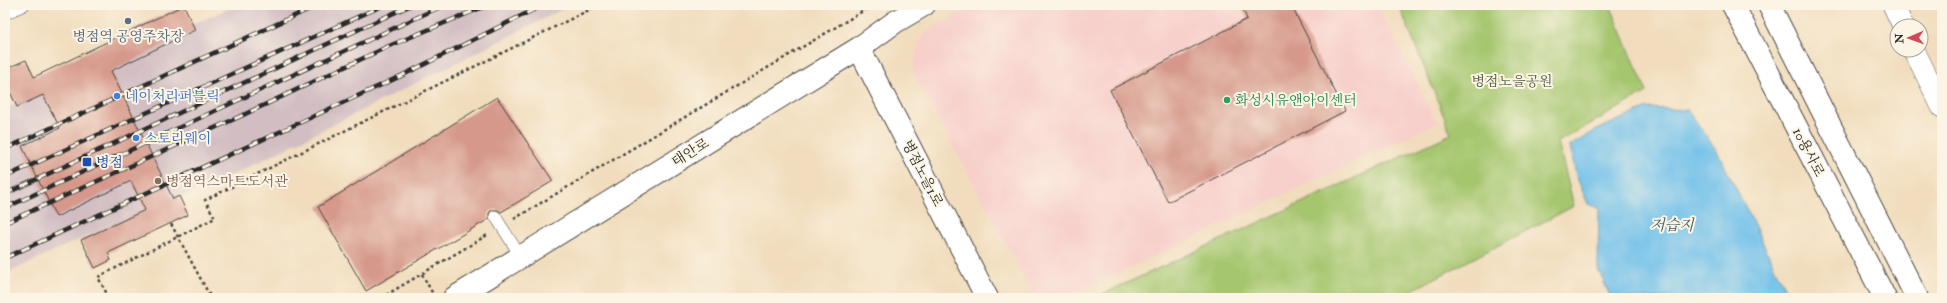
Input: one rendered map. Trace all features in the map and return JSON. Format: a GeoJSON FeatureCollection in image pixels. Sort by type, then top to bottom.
{"type":"FeatureCollection","features":[{"type":"Feature","properties":{"kind":"street","name":"태안로"},"geometry":{"type":"LineString","coordinates":[[454,298],[859,48],[895,22],[924,5]]}},
{"type":"Feature","properties":{"kind":"street","name":"10용사로"},"geometry":{"type":"LineString","coordinates":[[1733,5],[1885,298]]}},
{"type":"Feature","properties":{"kind":"street"},"geometry":{"type":"LineString","coordinates":[[1769,5],[1898,264],[1917,298]]}},
{"type":"Feature","properties":{"kind":"street"},"geometry":{"type":"LineString","coordinates":[[1893,5],[1899,18]]}},
{"type":"Feature","properties":{"kind":"street","name":"병점노을1로"},"geometry":{"type":"LineString","coordinates":[[859,48],[987,298]]}},
{"type":"Feature","properties":{"kind":"street"},"geometry":{"type":"LineString","coordinates":[[1918,58],[1942,107]]}},
{"type":"Feature","properties":{"kind":"lane"},"geometry":{"type":"LineString","coordinates":[[5,14],[24,5]]}},
{"type":"Feature","properties":{"kind":"lane"},"geometry":{"type":"LineString","coordinates":[[494,216],[521,257]]}},
{"type":"Feature","properties":{"kind":"path"},"geometry":{"type":"LineString","coordinates":[[109,298],[98,276],[216,218],[205,200],[599,5]]}},
{"type":"Feature","properties":{"kind":"path"},"geometry":{"type":"LineString","coordinates":[[381,298],[873,5]]}},
{"type":"Feature","properties":{"kind":"path"},"geometry":{"type":"LineString","coordinates":[[171,224],[211,298]]}},
{"type":"Feature","properties":{"kind":"path"},"geometry":{"type":"LineString","coordinates":[[422,274],[435,298]]}},
{"type":"Feature","properties":{"kind":"shaded area"},"geometry":{"type":"Polygon","coordinates":[[[241,5],[571,5],[235,174],[71,243],[5,274],[5,108],[225,10],[241,5]]]}},
{"type":"Feature","properties":{"kind":"shaded area"},"geometry":{"type":"Polygon","coordinates":[[[975,5],[1377,5],[1437,123],[1066,298],[1035,298],[912,70],[920,39],[925,33],[975,5]]]}},
{"type":"Feature","properties":{"kind":"green space","name":"병점노을공원"},"geometry":{"type":"Polygon","coordinates":[[[1399,5],[1610,5],[1647,92],[1558,142],[1574,206],[1397,298],[1094,298],[1451,134],[1399,5]]]}},
{"type":"Feature","properties":{"kind":"water","name":"저습지"},"geometry":{"type":"Polygon","coordinates":[[[1647,108],[1688,110],[1717,151],[1789,298],[1611,298],[1598,269],[1599,208],[1588,204],[1576,175],[1570,146],[1598,129],[1647,108]]]}},
{"type":"Feature","properties":{"kind":"building"},"geometry":{"type":"Polygon","coordinates":[[[184,5],[195,30],[111,71],[173,199],[179,196],[188,215],[108,253],[111,260],[95,268],[81,240],[145,210],[131,181],[56,217],[22,146],[60,128],[43,95],[17,107],[5,81],[5,69],[26,60],[34,77],[184,5]]]}},
{"type":"Feature","properties":{"kind":"building","name":"화성시유앤아이센터"},"geometry":{"type":"Polygon","coordinates":[[[1241,5],[1291,5],[1345,111],[1168,202],[1110,90],[1247,19],[1241,5]]]}},
{"type":"Feature","properties":{"kind":"building"},"geometry":{"type":"Polygon","coordinates":[[[497,97],[553,181],[501,212],[498,210],[492,210],[489,213],[489,219],[366,291],[318,207],[497,97]]]}},
{"type":"Feature","properties":{"kind":"railway"},"geometry":{"type":"LineString","coordinates":[[5,149],[318,5]]}},
{"type":"Feature","properties":{"kind":"railway"},"geometry":{"type":"LineString","coordinates":[[5,177],[384,5]]}},
{"type":"Feature","properties":{"kind":"railway"},"geometry":{"type":"LineString","coordinates":[[5,194],[411,5]]}},
{"type":"Feature","properties":{"kind":"railway"},"geometry":{"type":"LineString","coordinates":[[5,208],[444,5]]}},
{"type":"Feature","properties":{"kind":"railway"},"geometry":{"type":"LineString","coordinates":[[5,223],[241,116],[389,46],[488,5]]}},
{"type":"Feature","properties":{"kind":"railway"},"geometry":{"type":"LineString","coordinates":[[5,258],[401,76],[543,5]]}},
{"type":"Feature","properties":{"kind":"place","name":"병점역 공영주차장"},"geometry":{"type":"Point","coordinates":[128,21]}},
{"type":"Feature","properties":{"kind":"place","name":"네이처리퍼블릭"},"geometry":{"type":"Point","coordinates":[117,96]}},
{"type":"Feature","properties":{"kind":"place","name":"화성시유앤아이센터"},"geometry":{"type":"Point","coordinates":[1227,100]}},
{"type":"Feature","properties":{"kind":"place","name":"스토리웨이"},"geometry":{"type":"Point","coordinates":[136,138]}},
{"type":"Feature","properties":{"kind":"place","name":"병점"},"geometry":{"type":"Point","coordinates":[87,162]}},
{"type":"Feature","properties":{"kind":"place","name":"병점역스마트도서관"},"geometry":{"type":"Point","coordinates":[158,181]}}]}
